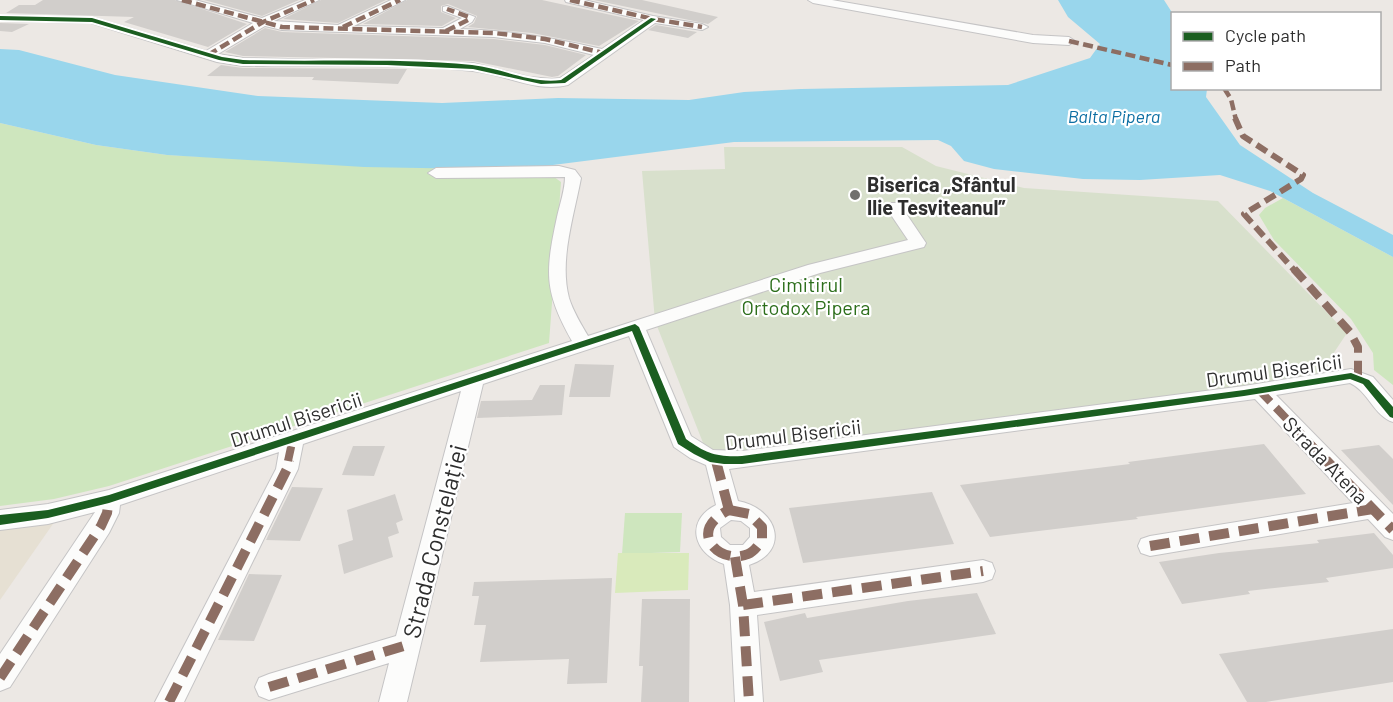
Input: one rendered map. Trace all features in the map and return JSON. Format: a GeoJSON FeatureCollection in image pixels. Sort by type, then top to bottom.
{"type":"FeatureCollection","features":[{"type":"Feature","properties":{"kind":"street"},"geometry":{"type":"LineString","coordinates":[[182,0],[282,27],[518,35],[603,53]]}},
{"type":"Feature","properties":{"kind":"street"},"geometry":{"type":"LineString","coordinates":[[207,55],[263,22],[314,0]]}},
{"type":"Feature","properties":{"kind":"street"},"geometry":{"type":"LineString","coordinates":[[340,28],[400,0]]}},
{"type":"Feature","properties":{"kind":"street"},"geometry":{"type":"LineString","coordinates":[[570,0],[653,19],[702,27]]}},
{"type":"Feature","properties":{"kind":"street"},"geometry":{"type":"LineString","coordinates":[[813,0],[1022,37],[1069,41]]}},
{"type":"Feature","properties":{"kind":"street"},"geometry":{"type":"LineString","coordinates":[[445,31],[468,20],[469,17],[447,9]]}},
{"type":"Feature","properties":{"kind":"street"},"geometry":{"type":"LineString","coordinates":[[0,18],[92,20],[207,55],[243,62],[476,68],[495,70],[550,84],[562,82],[653,19]]}},
{"type":"Feature","properties":{"kind":"street"},"geometry":{"type":"LineString","coordinates":[[436,173],[559,171],[570,173],[573,178],[557,274],[559,296],[583,344]]}},
{"type":"Feature","properties":{"kind":"street"},"geometry":{"type":"LineString","coordinates":[[645,324],[814,269],[918,243],[893,206]]}},
{"type":"Feature","properties":{"kind":"street","name":"Drumul Bisericii"},"geometry":{"type":"LineString","coordinates":[[0,520],[58,512],[109,499],[645,324],[682,441],[698,453],[716,461],[765,457],[1260,391],[1351,376],[1366,382],[1390,408]]}},
{"type":"Feature","properties":{"kind":"street","name":"Strada Constelației"},"geometry":{"type":"LineString","coordinates":[[393,702],[474,380]]}},
{"type":"Feature","properties":{"kind":"street","name":"Strada Atena"},"geometry":{"type":"LineString","coordinates":[[1260,391],[1393,530]]}},
{"type":"Feature","properties":{"kind":"street"},"geometry":{"type":"LineString","coordinates":[[169,702],[287,469],[293,438]]}},
{"type":"Feature","properties":{"kind":"street"},"geometry":{"type":"LineString","coordinates":[[716,461],[729,510]]}},
{"type":"Feature","properties":{"kind":"street"},"geometry":{"type":"LineString","coordinates":[[0,678],[101,526],[107,513],[109,499]]}},
{"type":"Feature","properties":{"kind":"street"},"geometry":{"type":"LineString","coordinates":[[1150,546],[1373,509]]}},
{"type":"Feature","properties":{"kind":"street"},"geometry":{"type":"LineString","coordinates":[[729,510],[738,510],[753,516],[763,529],[762,541],[750,554],[735,557],[719,552],[710,543],[707,535],[708,528],[714,517],[729,510]]}},
{"type":"Feature","properties":{"kind":"street"},"geometry":{"type":"LineString","coordinates":[[735,557],[743,605],[749,702]]}},
{"type":"Feature","properties":{"kind":"street"},"geometry":{"type":"LineString","coordinates":[[743,605],[983,571]]}},
{"type":"Feature","properties":{"kind":"street"},"geometry":{"type":"LineString","coordinates":[[269,687],[407,645]]}},
{"type":"Feature","properties":{"kind":"shaded area"},"geometry":{"type":"Polygon","coordinates":[[[55,521],[0,600],[0,526],[55,521]]]}},
{"type":"Feature","properties":{"kind":"green space"},"geometry":{"type":"Polygon","coordinates":[[[0,123],[96,145],[167,155],[550,174],[561,182],[549,343],[109,486],[54,499],[0,506],[0,123]]]}},
{"type":"Feature","properties":{"kind":"green space","name":"Cimitirul Ortodox Pipera"},"geometry":{"type":"Polygon","coordinates":[[[724,147],[902,147],[936,166],[1024,188],[1218,201],[1347,333],[1317,378],[709,458],[655,321],[642,171],[725,169],[724,147]]]}},
{"type":"Feature","properties":{"kind":"green space"},"geometry":{"type":"Polygon","coordinates":[[[1283,198],[1393,257],[1393,385],[1374,370],[1373,353],[1351,319],[1274,240],[1259,215],[1265,208],[1283,198]]]}},
{"type":"Feature","properties":{"kind":"green space"},"geometry":{"type":"Polygon","coordinates":[[[625,513],[682,513],[680,552],[622,554],[625,513]]]}},
{"type":"Feature","properties":{"kind":"green space"},"geometry":{"type":"Polygon","coordinates":[[[618,553],[689,553],[688,590],[615,593],[618,553]]]}},
{"type":"Feature","properties":{"kind":"water","name":"Balta Pipera"},"geometry":{"type":"Polygon","coordinates":[[[1058,0],[1164,0],[1172,12],[1171,90],[1207,90],[1206,97],[1240,145],[1313,193],[1393,235],[1393,257],[1270,191],[1220,175],[1140,180],[1083,179],[994,169],[964,161],[951,146],[938,140],[734,142],[545,166],[476,169],[364,167],[167,155],[96,145],[0,123],[0,49],[19,50],[115,75],[258,96],[442,103],[558,98],[689,100],[744,92],[801,89],[1008,85],[1090,58],[1100,44],[1068,17],[1058,0]]]}},
{"type":"Feature","properties":{"kind":"building"},"geometry":{"type":"Polygon","coordinates":[[[43,0],[175,0],[247,24],[208,47],[124,22],[134,17],[6,13],[19,5],[35,5],[43,0]]]}},
{"type":"Feature","properties":{"kind":"building"},"geometry":{"type":"Polygon","coordinates":[[[204,0],[299,0],[262,16],[204,0]]]}},
{"type":"Feature","properties":{"kind":"building"},"geometry":{"type":"Polygon","coordinates":[[[321,0],[386,0],[338,23],[283,19],[321,0]]]}},
{"type":"Feature","properties":{"kind":"building"},"geometry":{"type":"Polygon","coordinates":[[[407,0],[542,0],[639,21],[599,46],[532,33],[468,27],[474,23],[477,16],[448,4],[441,6],[441,12],[456,18],[442,26],[363,24],[407,0]]]}},
{"type":"Feature","properties":{"kind":"building"},"geometry":{"type":"Polygon","coordinates":[[[594,0],[642,0],[718,17],[708,24],[594,0]]]}},
{"type":"Feature","properties":{"kind":"building"},"geometry":{"type":"Polygon","coordinates":[[[0,23],[29,24],[12,32],[0,31],[0,23]]]}},
{"type":"Feature","properties":{"kind":"building"},"geometry":{"type":"Polygon","coordinates":[[[656,25],[697,32],[688,38],[648,30],[656,25]]]}},
{"type":"Feature","properties":{"kind":"building"},"geometry":{"type":"Polygon","coordinates":[[[265,28],[282,32],[494,39],[545,45],[586,55],[558,76],[552,77],[473,61],[243,56],[225,52],[265,28]]]}},
{"type":"Feature","properties":{"kind":"building"},"geometry":{"type":"Polygon","coordinates":[[[221,65],[243,68],[407,69],[398,84],[312,80],[314,77],[207,76],[221,65]]]}},
{"type":"Feature","properties":{"kind":"building"},"geometry":{"type":"Polygon","coordinates":[[[575,364],[614,365],[610,397],[569,397],[575,364]]]}},
{"type":"Feature","properties":{"kind":"building"},"geometry":{"type":"Polygon","coordinates":[[[540,385],[565,385],[562,415],[477,418],[481,401],[532,400],[540,385]]]}},
{"type":"Feature","properties":{"kind":"building"},"geometry":{"type":"Polygon","coordinates":[[[1264,444],[1306,494],[1136,517],[1138,519],[990,537],[960,485],[1130,464],[1128,462],[1264,444]]]}},
{"type":"Feature","properties":{"kind":"building"},"geometry":{"type":"Polygon","coordinates":[[[1379,445],[1393,459],[1393,505],[1341,450],[1379,445]]]}},
{"type":"Feature","properties":{"kind":"building"},"geometry":{"type":"Polygon","coordinates":[[[353,446],[385,446],[374,476],[342,475],[353,446]]]}},
{"type":"Feature","properties":{"kind":"building"},"geometry":{"type":"Polygon","coordinates":[[[292,487],[323,488],[300,541],[266,540],[292,487]]]}},
{"type":"Feature","properties":{"kind":"building"},"geometry":{"type":"Polygon","coordinates":[[[932,492],[954,544],[803,563],[789,508],[932,492]]]}},
{"type":"Feature","properties":{"kind":"building"},"geometry":{"type":"Polygon","coordinates":[[[395,494],[403,520],[396,523],[399,533],[388,537],[393,557],[344,574],[338,545],[353,540],[347,510],[395,494]]]}},
{"type":"Feature","properties":{"kind":"building"},"geometry":{"type":"Polygon","coordinates":[[[1374,533],[1393,555],[1393,568],[1326,578],[1329,582],[1248,591],[1250,594],[1182,604],[1159,562],[1219,553],[1319,543],[1317,540],[1374,533]]]}},
{"type":"Feature","properties":{"kind":"building"},"geometry":{"type":"Polygon","coordinates":[[[249,574],[282,575],[254,641],[218,640],[249,574]]]}},
{"type":"Feature","properties":{"kind":"building"},"geometry":{"type":"Polygon","coordinates":[[[612,578],[607,683],[567,684],[569,659],[480,662],[486,625],[474,625],[479,596],[472,596],[474,582],[612,578]]]}},
{"type":"Feature","properties":{"kind":"building"},"geometry":{"type":"Polygon","coordinates":[[[977,593],[996,634],[819,660],[823,672],[780,681],[764,622],[805,613],[807,618],[908,601],[977,593]]]}},
{"type":"Feature","properties":{"kind":"building"},"geometry":{"type":"Polygon","coordinates":[[[642,599],[690,599],[689,702],[641,702],[643,666],[639,666],[642,599]]]}},
{"type":"Feature","properties":{"kind":"building"},"geometry":{"type":"Polygon","coordinates":[[[1393,629],[1393,682],[1266,702],[1247,702],[1219,654],[1393,629]]]}},
{"type":"Feature","properties":{"kind":"marked path"},"geometry":{"type":"LineString","coordinates":[[182,0],[282,27],[494,33],[545,39],[603,53]]}},
{"type":"Feature","properties":{"kind":"marked path"},"geometry":{"type":"LineString","coordinates":[[208,55],[263,22],[314,0]]}},
{"type":"Feature","properties":{"kind":"marked path"},"geometry":{"type":"LineString","coordinates":[[343,27],[400,0]]}},
{"type":"Feature","properties":{"kind":"marked path"},"geometry":{"type":"LineString","coordinates":[[570,0],[653,19],[702,27]]}},
{"type":"Feature","properties":{"kind":"marked path"},"geometry":{"type":"LineString","coordinates":[[446,31],[468,20],[469,17],[447,9]]}},
{"type":"Feature","properties":{"kind":"marked path"},"geometry":{"type":"LineString","coordinates":[[1069,41],[1171,65]]}},
{"type":"Feature","properties":{"kind":"marked path"},"geometry":{"type":"LineString","coordinates":[[1225,90],[1231,99],[1237,126],[1243,136],[1303,175],[1301,179],[1244,214],[1350,332],[1358,347],[1358,378]]}},
{"type":"Feature","properties":{"kind":"marked path"},"geometry":{"type":"LineString","coordinates":[[1260,391],[1393,530]]}},
{"type":"Feature","properties":{"kind":"marked path"},"geometry":{"type":"LineString","coordinates":[[169,702],[287,469],[293,438]]}},
{"type":"Feature","properties":{"kind":"marked path"},"geometry":{"type":"LineString","coordinates":[[716,461],[729,510]]}},
{"type":"Feature","properties":{"kind":"marked path"},"geometry":{"type":"LineString","coordinates":[[0,678],[101,526],[107,513],[109,499]]}},
{"type":"Feature","properties":{"kind":"marked path"},"geometry":{"type":"LineString","coordinates":[[1150,546],[1373,509]]}},
{"type":"Feature","properties":{"kind":"marked path"},"geometry":{"type":"LineString","coordinates":[[729,510],[749,514],[762,527],[762,541],[750,554],[737,556],[725,554],[710,542],[707,533],[709,524],[716,516],[729,510]]}},
{"type":"Feature","properties":{"kind":"marked path"},"geometry":{"type":"LineString","coordinates":[[735,557],[743,605],[749,702]]}},
{"type":"Feature","properties":{"kind":"marked path"},"geometry":{"type":"LineString","coordinates":[[743,605],[983,571]]}},
{"type":"Feature","properties":{"kind":"marked path"},"geometry":{"type":"LineString","coordinates":[[269,687],[407,645]]}},
{"type":"Feature","properties":{"kind":"cycle path"},"geometry":{"type":"LineString","coordinates":[[0,18],[92,20],[221,59],[243,62],[473,67],[541,83],[563,82],[653,19]]}},
{"type":"Feature","properties":{"kind":"cycle path"},"geometry":{"type":"LineString","coordinates":[[0,520],[48,514],[109,499],[635,327],[682,441],[710,458],[724,460],[742,460],[1244,393],[1351,376],[1366,382],[1393,414]]}},
{"type":"Feature","properties":{"kind":"place","name":"Biserica „Sfântul Ilie Tesviteanul”"},"geometry":{"type":"Point","coordinates":[855,195]}}]}
